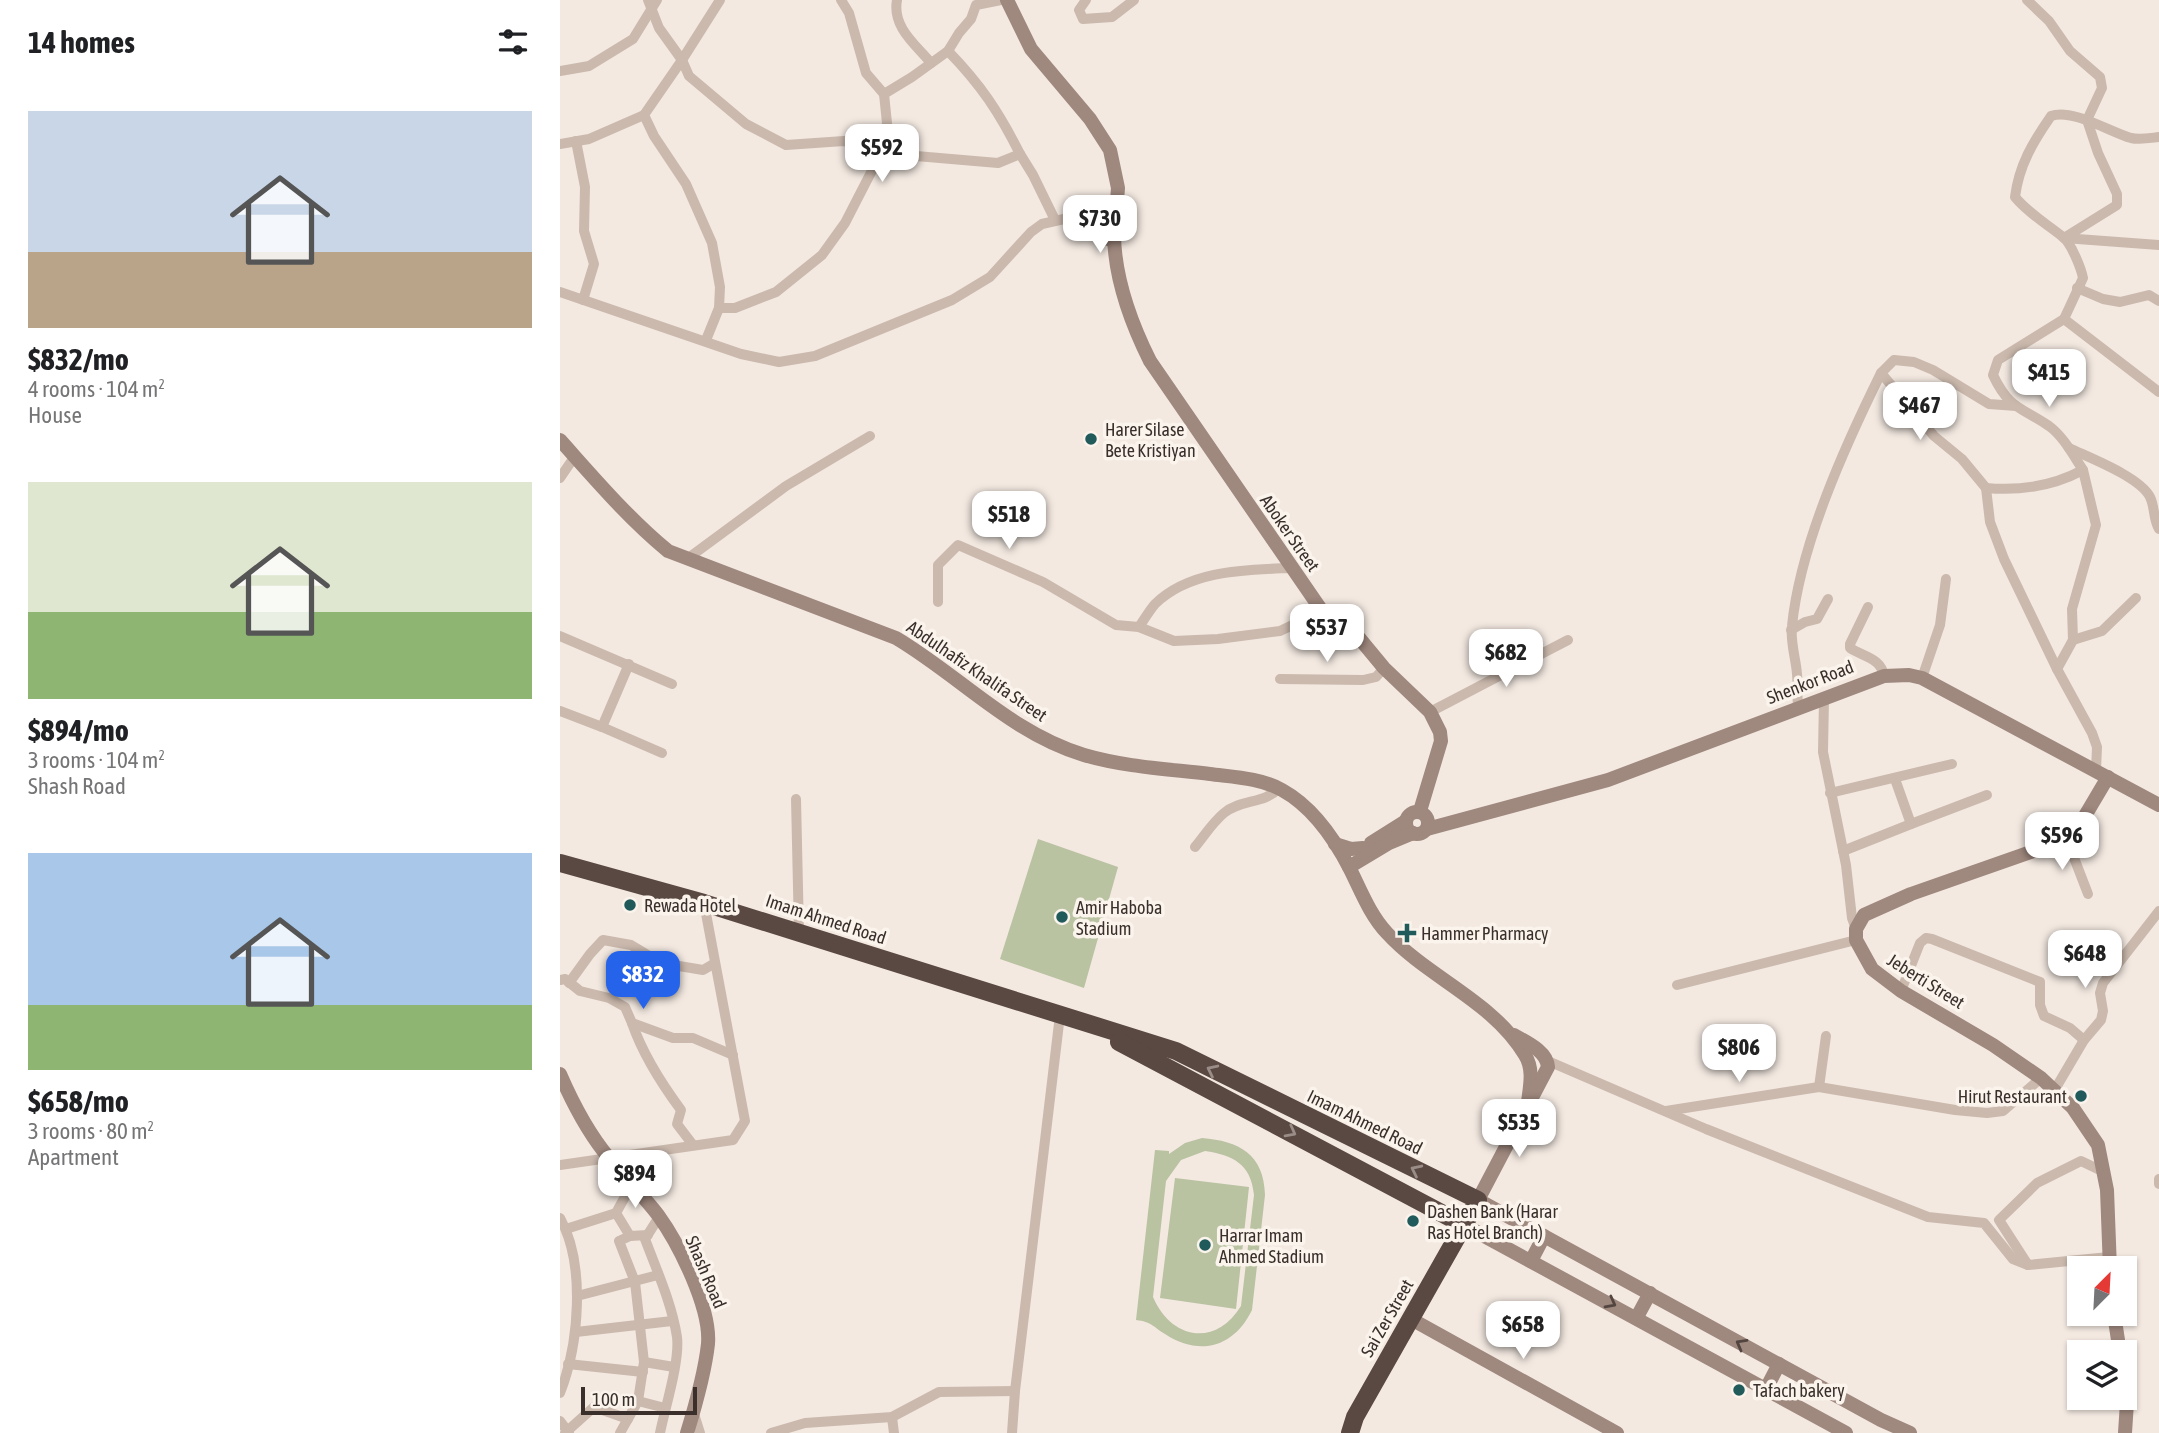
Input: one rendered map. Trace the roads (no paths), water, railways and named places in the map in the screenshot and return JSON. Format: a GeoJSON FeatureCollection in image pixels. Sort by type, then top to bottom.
{"type":"FeatureCollection","features":[{"type":"Feature","properties":{"kind":"highway","name":"Imam Ahmed Road"},"geometry":{"type":"LineString","coordinates":[[560,863],[704,903],[1176,1051],[1478,1200]]}},
{"type":"Feature","properties":{"kind":"highway","name":"Imam Ahmed Road"},"geometry":{"type":"LineString","coordinates":[[1078,1021],[1464,1225]]}},
{"type":"Feature","properties":{"kind":"highway","name":"Sai Zer Street"},"geometry":{"type":"LineString","coordinates":[[1349,1432],[1478,1200]]}},
{"type":"Feature","properties":{"kind":"main road"},"geometry":{"type":"LineString","coordinates":[[1007,0],[1031,49],[1090,119],[1110,150],[1118,188],[1118,211],[1108,230]]}},
{"type":"Feature","properties":{"kind":"main road","name":"Aboker Street"},"geometry":{"type":"LineString","coordinates":[[1108,230],[1130,317],[1150,361],[1322,611],[1360,639],[1384,668],[1430,712],[1440,732],[1441,741],[1419,823]]}},
{"type":"Feature","properties":{"kind":"main road","name":"Abdulhafiz Khalifa Street"},"geometry":{"type":"LineString","coordinates":[[560,440],[643,530],[668,551],[897,638],[916,649],[1020,726],[1051,743],[1114,762],[1226,776],[1279,788],[1299,800],[1319,820],[1347,863],[1374,916],[1401,947],[1491,1016],[1505,1030]]}},
{"type":"Feature","properties":{"kind":"main road","name":"Shenkor Road"},"geometry":{"type":"LineString","coordinates":[[1419,823],[1459,820],[1608,780],[1884,676],[1909,675],[1922,677],[2159,805]]}},
{"type":"Feature","properties":{"kind":"main road"},"geometry":{"type":"LineString","coordinates":[[1856,934],[1864,915],[2062,841],[2079,826],[2102,773]]}},
{"type":"Feature","properties":{"kind":"main road"},"geometry":{"type":"LineString","coordinates":[[1347,863],[1419,823]]}},
{"type":"Feature","properties":{"kind":"main road"},"geometry":{"type":"LineString","coordinates":[[1335,844],[1366,851]]}},
{"type":"Feature","properties":{"kind":"main road"},"geometry":{"type":"LineString","coordinates":[[1359,887],[1366,851]]}},
{"type":"Feature","properties":{"kind":"main road","name":"Jeberti Street"},"geometry":{"type":"LineString","coordinates":[[1856,934],[1872,969],[1901,991],[1982,1038],[2040,1078],[2073,1108],[2098,1145],[2107,1190],[2110,1256]]}},
{"type":"Feature","properties":{"kind":"main road"},"geometry":{"type":"LineString","coordinates":[[1505,1030],[1527,1043],[1548,1061],[1545,1074],[1478,1200],[1881,1420],[1910,1433]]}},
{"type":"Feature","properties":{"kind":"main road"},"geometry":{"type":"LineString","coordinates":[[1505,1030],[1527,1057],[1531,1081],[1528,1102]]}},
{"type":"Feature","properties":{"kind":"main road","name":"Shash Road"},"geometry":{"type":"LineString","coordinates":[[560,1074],[575,1107],[608,1157],[659,1217],[680,1254],[706,1317],[708,1343],[687,1433]]}},
{"type":"Feature","properties":{"kind":"main road"},"geometry":{"type":"LineString","coordinates":[[1464,1225],[1846,1433]]}},
{"type":"Feature","properties":{"kind":"main road"},"geometry":{"type":"LineString","coordinates":[[1531,1261],[1544,1236]]}},
{"type":"Feature","properties":{"kind":"main road"},"geometry":{"type":"LineString","coordinates":[[1637,1317],[1650,1293]]}},
{"type":"Feature","properties":{"kind":"main road"},"geometry":{"type":"LineString","coordinates":[[1411,1319],[1617,1433]]}},
{"type":"Feature","properties":{"kind":"main road"},"geometry":{"type":"LineString","coordinates":[[1766,1389],[1779,1364]]}},
{"type":"Feature","properties":{"kind":"main road"},"geometry":{"type":"LineString","coordinates":[[2129,1410],[2129,1432]]}},
{"type":"Feature","properties":{"kind":"street"},"geometry":{"type":"LineString","coordinates":[[560,71],[589,66],[633,39],[650,5],[657,0]]}},
{"type":"Feature","properties":{"kind":"street"},"geometry":{"type":"LineString","coordinates":[[560,144],[589,139],[644,115],[720,0]]}},
{"type":"Feature","properties":{"kind":"street"},"geometry":{"type":"LineString","coordinates":[[719,308],[735,308],[776,292],[822,255],[845,223],[881,153],[887,123],[884,94],[866,73],[849,13],[841,0]]}},
{"type":"Feature","properties":{"kind":"street"},"geometry":{"type":"LineString","coordinates":[[897,0],[895,10],[899,26],[931,63]]}},
{"type":"Feature","properties":{"kind":"street"},"geometry":{"type":"LineString","coordinates":[[884,94],[948,51],[971,19],[975,5],[1001,0]]}},
{"type":"Feature","properties":{"kind":"street"},"geometry":{"type":"LineString","coordinates":[[1086,0],[1079,10],[1083,19],[1112,17],[1134,0]]}},
{"type":"Feature","properties":{"kind":"street"},"geometry":{"type":"LineString","coordinates":[[2027,0],[2049,20],[2070,51],[2100,77],[2102,88],[2087,120],[2098,153],[2117,194],[2117,205],[2064,238]]}},
{"type":"Feature","properties":{"kind":"street"},"geometry":{"type":"LineString","coordinates":[[650,5],[659,28],[682,60],[689,76],[746,124],[786,145],[844,141],[881,153],[998,163],[1020,155]]}},
{"type":"Feature","properties":{"kind":"street"},"geometry":{"type":"LineString","coordinates":[[948,51],[979,84],[998,110],[1055,220]]}},
{"type":"Feature","properties":{"kind":"street"},"geometry":{"type":"LineString","coordinates":[[2057,669],[2073,640],[2072,610],[2095,526],[2083,470],[2068,447],[2050,427],[2025,413],[2002,394],[1993,375],[1998,360],[2064,319],[2083,278],[2064,238],[2023,208],[2015,197],[2017,177],[2030,146],[2051,116],[2056,114],[2087,120],[2134,139],[2159,137]]}},
{"type":"Feature","properties":{"kind":"street"},"geometry":{"type":"LineString","coordinates":[[644,115],[654,136],[685,184],[712,243],[720,288],[719,308],[706,341]]}},
{"type":"Feature","properties":{"kind":"street"},"geometry":{"type":"LineString","coordinates":[[576,141],[585,187],[584,231],[594,264],[583,300]]}},
{"type":"Feature","properties":{"kind":"street"},"geometry":{"type":"LineString","coordinates":[[560,292],[761,360],[779,362],[815,356],[952,300],[990,277],[1031,232],[1042,224],[1055,220],[1076,220],[1108,230]]}},
{"type":"Feature","properties":{"kind":"street"},"geometry":{"type":"LineString","coordinates":[[2064,238],[2159,245]]}},
{"type":"Feature","properties":{"kind":"street"},"geometry":{"type":"LineString","coordinates":[[2077,288],[2103,299],[2120,302],[2149,295],[2159,301]]}},
{"type":"Feature","properties":{"kind":"street"},"geometry":{"type":"LineString","coordinates":[[2064,319],[2159,392]]}},
{"type":"Feature","properties":{"kind":"street"},"geometry":{"type":"LineString","coordinates":[[1798,707],[1791,630],[1796,595],[1827,496],[1881,373],[1894,360],[1914,362],[1933,370],[1989,404],[2016,406]]}},
{"type":"Feature","properties":{"kind":"street"},"geometry":{"type":"LineString","coordinates":[[1881,373],[1934,436],[1962,459],[1986,488],[1990,522],[2004,559],[2057,669],[2092,733],[2098,747],[2102,773]]}},
{"type":"Feature","properties":{"kind":"street"},"geometry":{"type":"LineString","coordinates":[[687,559],[786,486],[870,436]]}},
{"type":"Feature","properties":{"kind":"street"},"geometry":{"type":"LineString","coordinates":[[2068,447],[2134,481],[2150,496],[2159,529]]}},
{"type":"Feature","properties":{"kind":"street"},"geometry":{"type":"LineString","coordinates":[[560,478],[575,456]]}},
{"type":"Feature","properties":{"kind":"street"},"geometry":{"type":"LineString","coordinates":[[1986,488],[2008,490],[2054,483],[2083,470]]}},
{"type":"Feature","properties":{"kind":"street"},"geometry":{"type":"LineString","coordinates":[[938,601],[938,565],[958,545],[1043,582],[1116,625],[1139,627],[1174,641],[1218,639],[1280,631],[1322,611]]}},
{"type":"Feature","properties":{"kind":"street"},"geometry":{"type":"LineString","coordinates":[[1139,627],[1155,604],[1182,586],[1207,576],[1290,568]]}},
{"type":"Feature","properties":{"kind":"street"},"geometry":{"type":"LineString","coordinates":[[1922,677],[1940,625],[1946,579]]}},
{"type":"Feature","properties":{"kind":"street"},"geometry":{"type":"LineString","coordinates":[[2073,640],[2102,631],[2136,598]]}},
{"type":"Feature","properties":{"kind":"street"},"geometry":{"type":"LineString","coordinates":[[1791,630],[1816,619],[1828,599]]}},
{"type":"Feature","properties":{"kind":"street"},"geometry":{"type":"LineString","coordinates":[[1868,607],[1850,648],[1879,662],[1884,676]]}},
{"type":"Feature","properties":{"kind":"street"},"geometry":{"type":"LineString","coordinates":[[560,636],[673,684]]}},
{"type":"Feature","properties":{"kind":"street"},"geometry":{"type":"LineString","coordinates":[[1430,712],[1568,640]]}},
{"type":"Feature","properties":{"kind":"street"},"geometry":{"type":"LineString","coordinates":[[602,727],[629,664]]}},
{"type":"Feature","properties":{"kind":"street"},"geometry":{"type":"LineString","coordinates":[[1280,679],[1363,680],[1376,677],[1384,668]]}},
{"type":"Feature","properties":{"kind":"street"},"geometry":{"type":"LineString","coordinates":[[1677,985],[1856,934],[1823,752],[1824,699]]}},
{"type":"Feature","properties":{"kind":"street"},"geometry":{"type":"LineString","coordinates":[[560,711],[662,753]]}},
{"type":"Feature","properties":{"kind":"street"},"geometry":{"type":"LineString","coordinates":[[1830,793],[1952,764]]}},
{"type":"Feature","properties":{"kind":"street"},"geometry":{"type":"LineString","coordinates":[[1895,779],[1911,824]]}},
{"type":"Feature","properties":{"kind":"street"},"geometry":{"type":"LineString","coordinates":[[1195,847],[1225,812],[1240,804],[1272,796],[1279,788]]}},
{"type":"Feature","properties":{"kind":"street"},"geometry":{"type":"LineString","coordinates":[[1843,851],[1987,795]]}},
{"type":"Feature","properties":{"kind":"street"},"geometry":{"type":"LineString","coordinates":[[796,799],[799,932]]}},
{"type":"Feature","properties":{"kind":"street"},"geometry":{"type":"LineString","coordinates":[[2066,837],[2088,894]]}},
{"type":"Feature","properties":{"kind":"street"},"geometry":{"type":"LineString","coordinates":[[560,1166],[733,1140],[745,1121],[704,903]]}},
{"type":"Feature","properties":{"kind":"street"},"geometry":{"type":"LineString","coordinates":[[2054,1091],[2084,1040],[2101,1020],[2103,1011],[2099,993],[2103,983],[2159,911]]}},
{"type":"Feature","properties":{"kind":"street"},"geometry":{"type":"LineString","coordinates":[[1901,991],[1920,943],[1933,939],[2040,982],[2040,1005],[2044,1016],[2070,1028],[2084,1040]]}},
{"type":"Feature","properties":{"kind":"street"},"geometry":{"type":"LineString","coordinates":[[693,1145],[677,1124],[681,1111],[659,1080],[639,1043],[625,1007],[609,998],[580,991],[565,981],[603,940],[631,945],[661,963],[703,971],[715,963]]}},
{"type":"Feature","properties":{"kind":"street"},"geometry":{"type":"LineString","coordinates":[[1012,1433],[1060,1015]]}},
{"type":"Feature","properties":{"kind":"street"},"geometry":{"type":"LineString","coordinates":[[632,1023],[673,1038],[693,1038],[733,1055]]}},
{"type":"Feature","properties":{"kind":"street"},"geometry":{"type":"LineString","coordinates":[[1819,1087],[1826,1036]]}},
{"type":"Feature","properties":{"kind":"street"},"geometry":{"type":"LineString","coordinates":[[1548,1061],[1664,1112],[1928,1217],[1984,1223],[2013,1259],[2028,1265],[2067,1264]]}},
{"type":"Feature","properties":{"kind":"street"},"geometry":{"type":"LineString","coordinates":[[1664,1112],[1819,1087],[1987,1113],[2003,1111],[2040,1078]]}},
{"type":"Feature","properties":{"kind":"street"},"geometry":{"type":"LineString","coordinates":[[2028,1265],[1999,1220],[2037,1182],[2081,1161],[2102,1171]]}},
{"type":"Feature","properties":{"kind":"street"},"geometry":{"type":"LineString","coordinates":[[566,1229],[616,1213],[632,1184]]}},
{"type":"Feature","properties":{"kind":"street"},"geometry":{"type":"LineString","coordinates":[[616,1213],[630,1236]]}},
{"type":"Feature","properties":{"kind":"street"},"geometry":{"type":"LineString","coordinates":[[659,1217],[645,1239],[677,1340],[660,1433]]}},
{"type":"Feature","properties":{"kind":"street"},"geometry":{"type":"LineString","coordinates":[[560,1218],[566,1229],[577,1296],[576,1332],[560,1393]]}},
{"type":"Feature","properties":{"kind":"street"},"geometry":{"type":"LineString","coordinates":[[620,1433],[638,1401],[643,1367],[641,1323],[635,1282],[619,1241],[630,1236],[648,1236]]}},
{"type":"Feature","properties":{"kind":"street"},"geometry":{"type":"LineString","coordinates":[[577,1296],[658,1275]]}},
{"type":"Feature","properties":{"kind":"street"},"geometry":{"type":"LineString","coordinates":[[576,1332],[672,1321]]}},
{"type":"Feature","properties":{"kind":"street"},"geometry":{"type":"LineString","coordinates":[[568,1364],[674,1367]]}},
{"type":"Feature","properties":{"kind":"street"},"geometry":{"type":"LineString","coordinates":[[771,1433],[805,1423],[892,1417],[939,1392],[1015,1391]]}},
{"type":"Feature","properties":{"kind":"street"},"geometry":{"type":"LineString","coordinates":[[638,1401],[665,1408]]}},
{"type":"Feature","properties":{"kind":"street"},"geometry":{"type":"LineString","coordinates":[[560,1421],[567,1433],[594,1406],[628,1419]]}},
{"type":"Feature","properties":{"kind":"street"},"geometry":{"type":"LineString","coordinates":[[693,1413],[700,1433]]}},
{"type":"Feature","properties":{"kind":"street"},"geometry":{"type":"LineString","coordinates":[[892,1417],[894,1433]]}},
{"type":"Feature","properties":{"kind":"street"},"geometry":{"type":"LineString","coordinates":[[839,1420],[841,1433]]}},
{"type":"Feature","properties":{"kind":"place","name":"Harer Silase Bete Kristiyan"},"geometry":{"type":"Point","coordinates":[1091,439]}},
{"type":"Feature","properties":{"kind":"place","name":"Rewada Hotel"},"geometry":{"type":"Point","coordinates":[630,905]}},
{"type":"Feature","properties":{"kind":"place","name":"Amir Haboba Stadium"},"geometry":{"type":"Point","coordinates":[1062,917]}},
{"type":"Feature","properties":{"kind":"place","name":"Hammer Pharmacy"},"geometry":{"type":"Point","coordinates":[1407,933]}},
{"type":"Feature","properties":{"kind":"place","name":"Hirut Restaurant"},"geometry":{"type":"Point","coordinates":[2081,1096]}},
{"type":"Feature","properties":{"kind":"place","name":"Dashen Bank (Harar Ras Hotel Branch)"},"geometry":{"type":"Point","coordinates":[1413,1221]}},
{"type":"Feature","properties":{"kind":"place","name":"Harrar Imam Ahmed Stadium"},"geometry":{"type":"Point","coordinates":[1205,1245]}},
{"type":"Feature","properties":{"kind":"place","name":"Tafach bakery"},"geometry":{"type":"Point","coordinates":[1739,1390]}}]}
